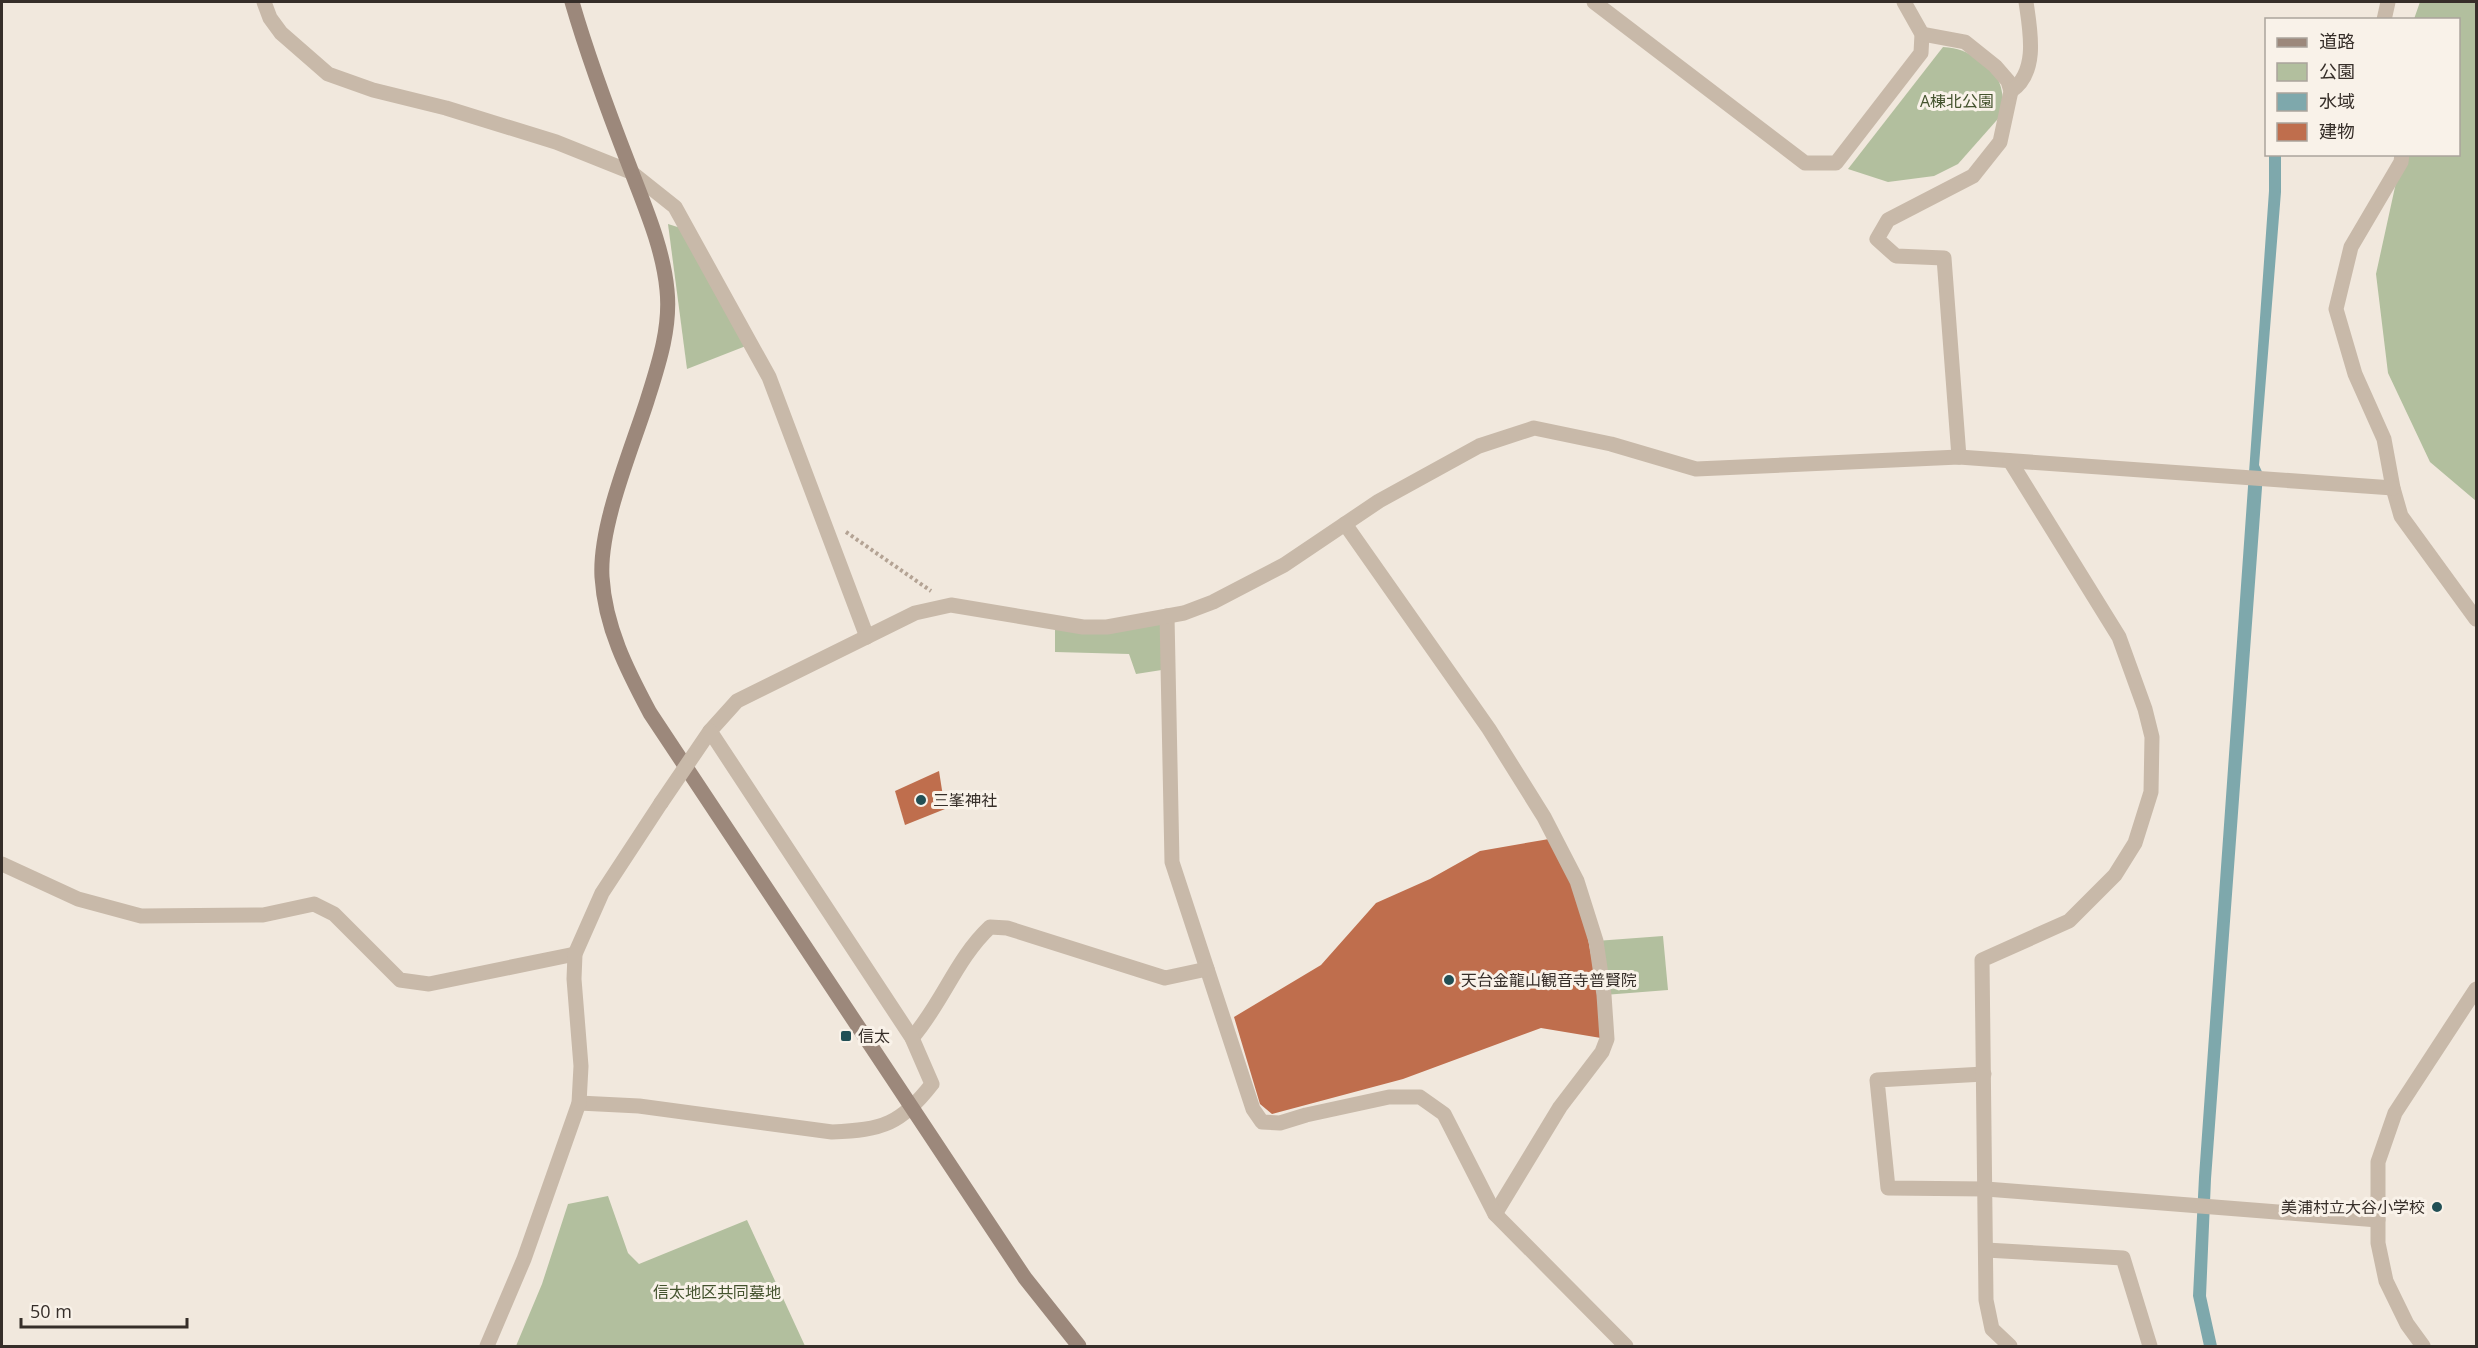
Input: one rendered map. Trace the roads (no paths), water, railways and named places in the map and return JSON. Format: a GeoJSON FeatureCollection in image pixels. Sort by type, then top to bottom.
{"type":"FeatureCollection","features":[{"type":"Feature","properties":{"kind":"street"},"geometry":{"type":"LineString","coordinates":[[264,2],[270,18],[281,33],[328,74],[373,90],[446,108],[556,142],[631,172],[675,207],[769,376],[867,637]]}},
{"type":"Feature","properties":{"kind":"street"},"geometry":{"type":"LineString","coordinates":[[572,2],[591,64],[658,241],[668,291],[666,334],[607,529],[602,576],[609,620],[624,665],[650,713],[1025,1278],[1079,1347]]}},
{"type":"Feature","properties":{"kind":"street"},"geometry":{"type":"LineString","coordinates":[[1594,2],[1805,163],[1836,163],[1921,53],[1922,34],[1904,2]]}},
{"type":"Feature","properties":{"kind":"street"},"geometry":{"type":"LineString","coordinates":[[2012,91],[2022,84],[2032,46],[2026,2]]}},
{"type":"Feature","properties":{"kind":"street"},"geometry":{"type":"LineString","coordinates":[[2384,18],[2388,2]]}},
{"type":"Feature","properties":{"kind":"street"},"geometry":{"type":"LineString","coordinates":[[1922,34],[1965,42],[1995,66],[2008,81],[2012,91],[2000,142],[1973,176],[1888,220],[1877,239],[1896,256],[1944,258],[1959,457]]}},
{"type":"Feature","properties":{"kind":"street"},"geometry":{"type":"LineString","coordinates":[[2402,156],[2402,162],[2352,247],[2336,309],[2355,374],[2384,439],[2401,516],[2476,619]]}},
{"type":"Feature","properties":{"kind":"street"},"geometry":{"type":"LineString","coordinates":[[487,1347],[524,1259],[579,1103],[581,1066],[574,979],[575,954],[602,893],[710,730],[736,701],[790,672],[915,613],[951,606],[1083,627],[1107,627],[1184,613],[1224,597],[1284,565],[1379,501],[1479,446],[1534,428],[1611,444],[1696,469],[1959,457],[2393,488]]}},
{"type":"Feature","properties":{"kind":"street"},"geometry":{"type":"LineString","coordinates":[[2010,461],[2119,638],[2145,709],[2152,737],[2151,792],[2135,843],[2115,875],[2069,921],[1982,960],[1986,1300],[1992,1329],[2010,1347]]}},
{"type":"Feature","properties":{"kind":"street"},"geometry":{"type":"LineString","coordinates":[[1345,524],[1489,729],[1544,817],[1577,881],[1596,941],[1604,995],[1607,1040],[1602,1052],[1560,1107],[1495,1214]]}},
{"type":"Feature","properties":{"kind":"street"},"geometry":{"type":"LineString","coordinates":[[1167,616],[1172,862],[1253,1109],[1262,1122],[1280,1123],[1306,1114],[1389,1097],[1420,1097],[1444,1114],[1495,1214],[1626,1347]]}},
{"type":"Feature","properties":{"kind":"street"},"geometry":{"type":"LineString","coordinates":[[579,1103],[639,1106],[832,1132],[861,1131],[890,1124],[914,1108],[932,1084],[912,1038],[710,730]]}},
{"type":"Feature","properties":{"kind":"street"},"geometry":{"type":"LineString","coordinates":[[2,864],[78,899],[141,916],[263,915],[314,904],[334,914],[400,980],[429,984],[575,954]]}},
{"type":"Feature","properties":{"kind":"street"},"geometry":{"type":"LineString","coordinates":[[912,1038],[929,1018],[961,959],[990,927],[1007,928],[1165,978],[1207,969]]}},
{"type":"Feature","properties":{"kind":"street"},"geometry":{"type":"LineString","coordinates":[[2423,1347],[2407,1324],[2386,1281],[2378,1244],[2378,1162],[2395,1113],[2476,989]]}},
{"type":"Feature","properties":{"kind":"street"},"geometry":{"type":"LineString","coordinates":[[1984,1074],[1876,1080],[1888,1188],[1986,1189],[2378,1220]]}},
{"type":"Feature","properties":{"kind":"street"},"geometry":{"type":"LineString","coordinates":[[1986,1250],[2123,1258],[2150,1347]]}},
{"type":"Feature","properties":{"kind":"water"},"geometry":{"type":"Polygon","coordinates":[[[2269,156],[2281,156],[2281,192],[2259,465],[2263,474],[2211,1179],[2206,1296],[2217,1346],[2204,1346],[2193,1296],[2199,1177],[2269,191],[2269,156]]]}},
{"type":"Feature","properties":{"kind":"place","name":"三峯神社"},"geometry":{"type":"Point","coordinates":[921,800]}},
{"type":"Feature","properties":{"kind":"place","name":"天台金龍山観音寺普賢院"},"geometry":{"type":"Point","coordinates":[1449,980]}},
{"type":"Feature","properties":{"kind":"place","name":"信太"},"geometry":{"type":"Point","coordinates":[846,1036]}},
{"type":"Feature","properties":{"kind":"place","name":"美浦村立大谷小学校"},"geometry":{"type":"Point","coordinates":[2437,1207]}},
{"type":"Feature","properties":{"kind":"park label","name":"A棟北公園"},"geometry":{"type":"Point","coordinates":[1957,101]}},
{"type":"Feature","properties":{"kind":"park label","name":"信太地区共同墓地"},"geometry":{"type":"Point","coordinates":[717,1292]}}]}
